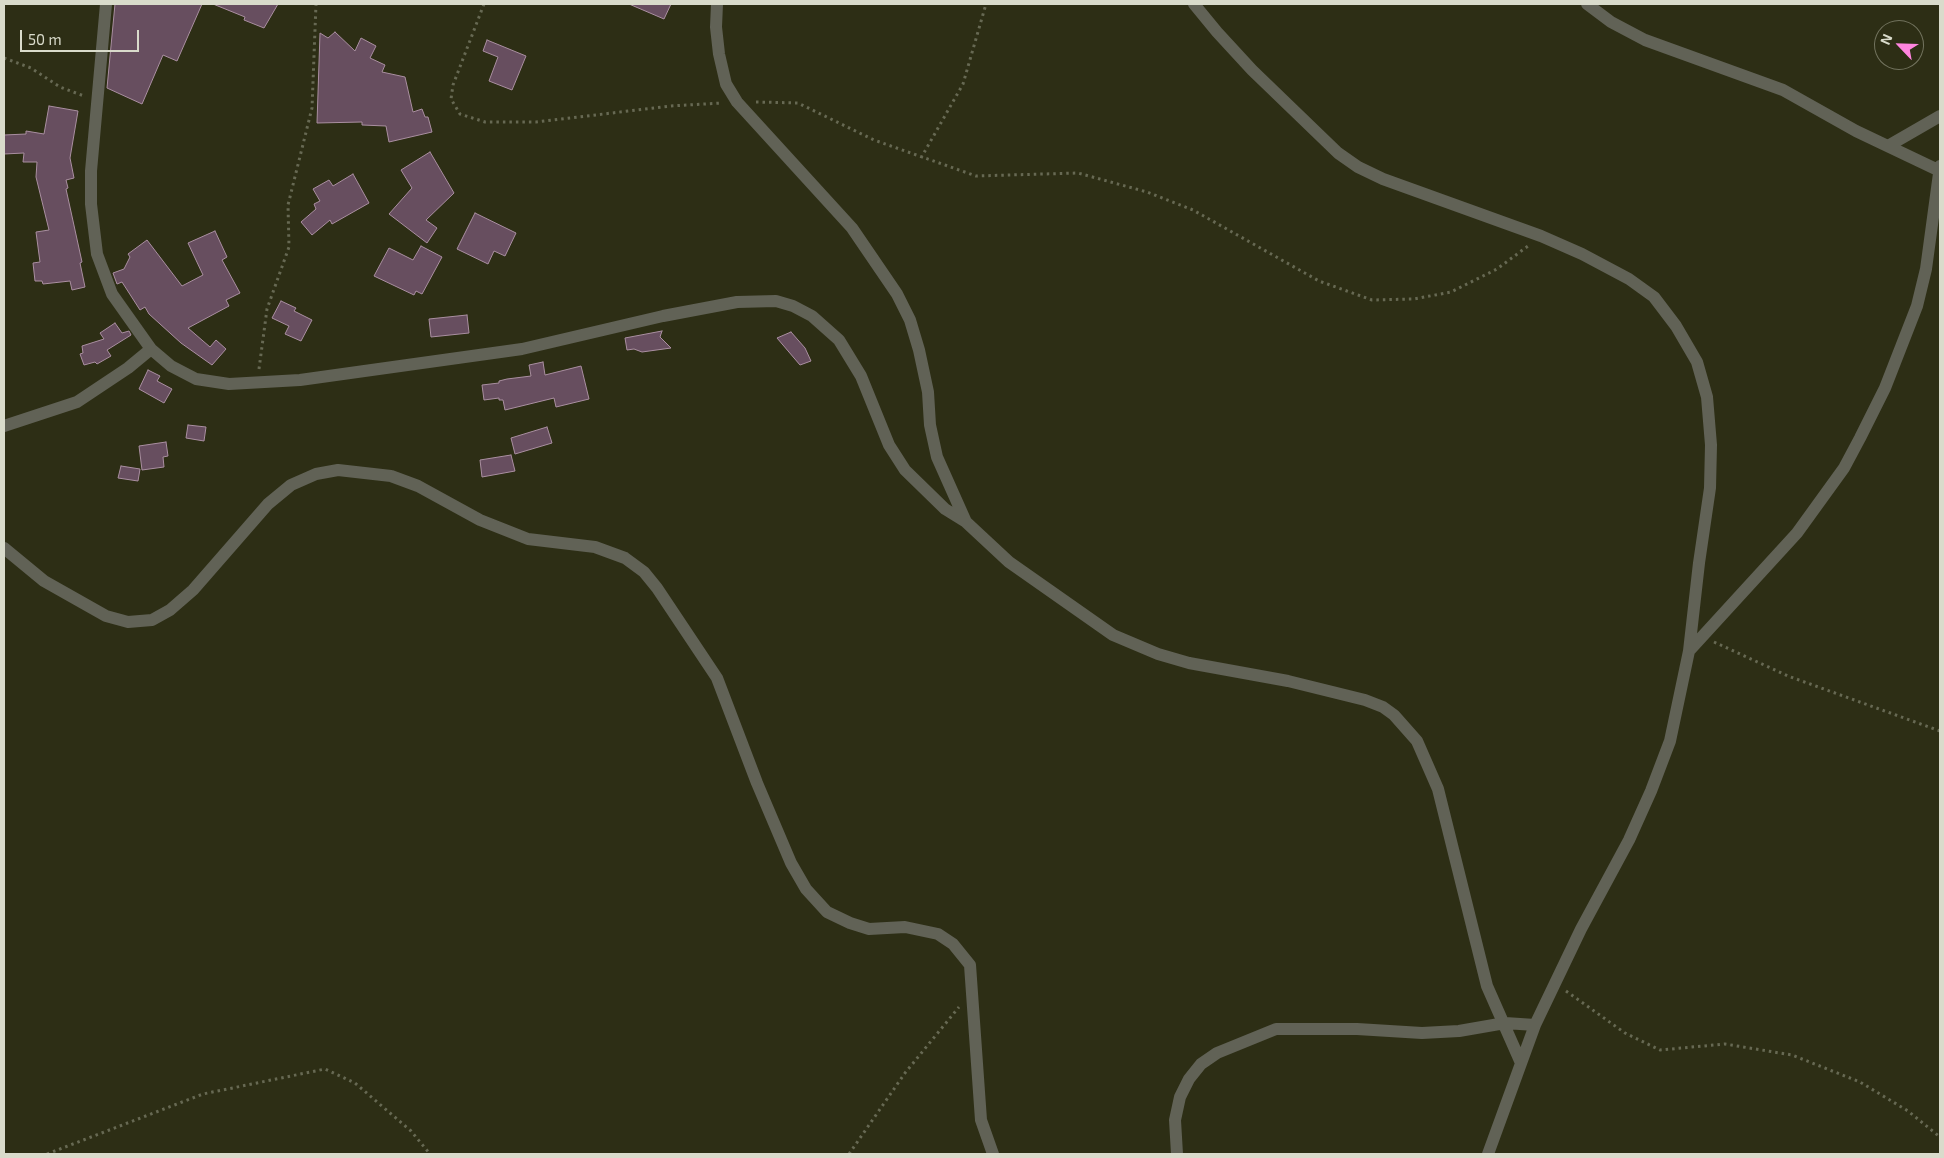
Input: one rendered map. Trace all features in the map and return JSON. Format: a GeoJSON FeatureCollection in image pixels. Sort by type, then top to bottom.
{"type":"FeatureCollection","features":[{"type":"Feature","properties":{"kind":"street"},"geometry":{"type":"LineString","coordinates":[[106,4],[96,103],[91,204],[97,254],[112,294],[151,349],[171,366],[196,380],[229,384],[353,374],[522,349],[663,316],[737,302],[776,301],[793,306],[812,316],[839,340],[861,376],[890,445],[905,470],[945,509],[966,522],[1008,562],[1113,635],[1158,654],[1189,663],[1288,681],[1365,700],[1383,707],[1394,715],[1417,741],[1438,789],[1488,986],[1521,1063]]}},
{"type":"Feature","properties":{"kind":"street"},"geometry":{"type":"LineString","coordinates":[[717,4],[716,27],[719,54],[726,84],[738,102],[852,228],[897,294],[910,320],[919,350],[937,457],[966,522]]}},
{"type":"Feature","properties":{"kind":"street"},"geometry":{"type":"LineString","coordinates":[[1194,4],[1217,32],[1266,84],[1338,153],[1358,167],[1383,179],[1541,236],[1629,279],[1654,297],[1676,326],[1697,362],[1707,397],[1711,445],[1710,488],[1698,563],[1689,652],[1670,741],[1651,791],[1535,1025],[1488,1154]]}},
{"type":"Feature","properties":{"kind":"street"},"geometry":{"type":"LineString","coordinates":[[1587,4],[1611,22],[1645,40],[1783,90],[1888,146],[1940,171]]}},
{"type":"Feature","properties":{"kind":"street"},"geometry":{"type":"LineString","coordinates":[[1888,146],[1940,116]]}},
{"type":"Feature","properties":{"kind":"street"},"geometry":{"type":"LineString","coordinates":[[1689,652],[1798,533],[1839,475],[1860,438],[1885,388],[1917,306],[1926,269],[1940,166]]}},
{"type":"Feature","properties":{"kind":"street"},"geometry":{"type":"LineString","coordinates":[[4,426],[77,402],[128,368],[151,349]]}},
{"type":"Feature","properties":{"kind":"street"},"geometry":{"type":"LineString","coordinates":[[4,548],[44,581],[106,616],[128,622],[152,620],[170,610],[193,590],[268,504],[291,485],[316,474],[338,470],[391,476],[418,486],[480,520],[528,539],[595,547],[625,558],[644,572],[658,588],[717,678],[757,783],[806,889],[827,912],[850,923],[869,928],[905,927],[938,934],[953,944],[970,965],[981,1120],[993,1154]]}},
{"type":"Feature","properties":{"kind":"street"},"geometry":{"type":"LineString","coordinates":[[1177,1154],[1175,1120],[1180,1097],[1189,1078],[1201,1064],[1217,1053],[1276,1029],[1357,1029],[1422,1033],[1459,1031],[1505,1023],[1535,1025]]}},
{"type":"Feature","properties":{"kind":"path"},"geometry":{"type":"LineString","coordinates":[[258,382],[267,309],[289,247],[288,205],[312,108],[316,4]]}},
{"type":"Feature","properties":{"kind":"path"},"geometry":{"type":"LineString","coordinates":[[484,4],[464,50],[453,85],[451,100],[460,114],[485,122],[536,122],[671,106],[738,102],[798,103],[874,140],[976,176],[1078,173],[1148,192],[1193,210],[1319,281],[1372,300],[1414,299],[1451,292],[1497,269],[1541,236]]}},
{"type":"Feature","properties":{"kind":"path"},"geometry":{"type":"LineString","coordinates":[[921,158],[963,84],[986,4]]}},
{"type":"Feature","properties":{"kind":"path"},"geometry":{"type":"LineString","coordinates":[[4,58],[31,68],[60,87],[86,96],[96,103]]}},
{"type":"Feature","properties":{"kind":"path"},"geometry":{"type":"LineString","coordinates":[[1702,637],[1788,676],[1940,732]]}},
{"type":"Feature","properties":{"kind":"path"},"geometry":{"type":"LineString","coordinates":[[1555,984],[1625,1033],[1660,1050],[1725,1044],[1792,1055],[1860,1082],[1908,1111],[1940,1138]]}},
{"type":"Feature","properties":{"kind":"path"},"geometry":{"type":"LineString","coordinates":[[849,1154],[905,1074],[972,991]]}},
{"type":"Feature","properties":{"kind":"path"},"geometry":{"type":"LineString","coordinates":[[47,1154],[203,1094],[325,1069],[355,1083],[411,1131],[430,1154]]}},
{"type":"Feature","properties":{"kind":"building"},"geometry":{"type":"Polygon","coordinates":[[[115,4],[202,4],[177,61],[163,55],[142,104],[107,88],[115,4]]]}},
{"type":"Feature","properties":{"kind":"building"},"geometry":{"type":"Polygon","coordinates":[[[213,4],[278,4],[264,28],[244,20],[245,17],[213,4]]]}},
{"type":"Feature","properties":{"kind":"building"},"geometry":{"type":"Polygon","coordinates":[[[629,4],[671,4],[664,19],[629,4]]]}},
{"type":"Feature","properties":{"kind":"building"},"geometry":{"type":"Polygon","coordinates":[[[335,32],[355,51],[361,38],[376,46],[370,58],[385,65],[382,72],[405,77],[413,112],[422,109],[425,117],[428,117],[432,132],[389,142],[386,126],[362,125],[362,122],[317,123],[320,33],[328,38],[335,32]]]}},
{"type":"Feature","properties":{"kind":"building"},"geometry":{"type":"Polygon","coordinates":[[[487,40],[526,56],[512,90],[489,81],[498,57],[483,51],[487,40]]]}},
{"type":"Feature","properties":{"kind":"building"},"geometry":{"type":"Polygon","coordinates":[[[49,106],[78,111],[70,158],[74,178],[66,180],[68,188],[66,189],[82,262],[80,263],[85,287],[72,290],[70,281],[43,284],[42,281],[35,281],[33,263],[40,262],[36,232],[49,230],[36,177],[37,162],[23,162],[24,153],[4,154],[4,135],[26,134],[26,131],[44,134],[49,106]]]}},
{"type":"Feature","properties":{"kind":"building"},"geometry":{"type":"Polygon","coordinates":[[[430,152],[454,193],[426,220],[437,228],[427,243],[389,214],[412,188],[401,170],[430,152]]]}},
{"type":"Feature","properties":{"kind":"building"},"geometry":{"type":"Polygon","coordinates":[[[353,174],[369,203],[332,224],[330,220],[312,235],[301,222],[316,209],[314,204],[320,201],[313,189],[329,180],[333,186],[353,174]]]}},
{"type":"Feature","properties":{"kind":"building"},"geometry":{"type":"Polygon","coordinates":[[[475,213],[516,233],[505,256],[494,251],[488,264],[457,249],[475,213]]]}},
{"type":"Feature","properties":{"kind":"building"},"geometry":{"type":"Polygon","coordinates":[[[215,231],[227,257],[222,260],[240,293],[226,300],[229,306],[188,328],[210,347],[216,340],[226,349],[212,365],[181,343],[149,314],[145,307],[140,310],[122,282],[117,284],[113,273],[124,269],[130,257],[128,254],[147,240],[182,286],[203,275],[188,243],[215,231]]]}},
{"type":"Feature","properties":{"kind":"building"},"geometry":{"type":"Polygon","coordinates":[[[421,246],[442,257],[422,294],[416,291],[414,295],[374,276],[389,248],[413,260],[421,246]]]}},
{"type":"Feature","properties":{"kind":"building"},"geometry":{"type":"Polygon","coordinates":[[[281,301],[296,308],[294,311],[312,320],[301,341],[285,334],[289,326],[272,318],[281,301]]]}},
{"type":"Feature","properties":{"kind":"building"},"geometry":{"type":"Polygon","coordinates":[[[467,315],[469,333],[431,337],[429,319],[467,315]]]}},
{"type":"Feature","properties":{"kind":"building"},"geometry":{"type":"Polygon","coordinates":[[[115,323],[122,333],[129,331],[131,335],[107,350],[111,356],[97,364],[95,362],[84,365],[80,354],[83,353],[82,346],[104,339],[100,333],[115,323]]]}},
{"type":"Feature","properties":{"kind":"building"},"geometry":{"type":"Polygon","coordinates":[[[662,331],[660,337],[671,348],[642,352],[634,349],[627,350],[625,338],[662,331]]]}},
{"type":"Feature","properties":{"kind":"building"},"geometry":{"type":"Polygon","coordinates":[[[791,332],[805,348],[811,361],[800,365],[777,338],[791,332]]]}},
{"type":"Feature","properties":{"kind":"building"},"geometry":{"type":"Polygon","coordinates":[[[543,362],[545,375],[581,366],[589,399],[556,407],[554,398],[505,410],[503,400],[499,400],[499,398],[484,400],[482,385],[531,376],[529,365],[543,362]]]}},
{"type":"Feature","properties":{"kind":"building"},"geometry":{"type":"Polygon","coordinates":[[[148,370],[160,376],[157,381],[172,389],[164,403],[139,389],[148,370]]]}},
{"type":"Feature","properties":{"kind":"building"},"geometry":{"type":"Polygon","coordinates":[[[188,425],[206,427],[204,441],[186,438],[188,425]]]}},
{"type":"Feature","properties":{"kind":"building"},"geometry":{"type":"Polygon","coordinates":[[[547,427],[552,443],[515,454],[511,438],[547,427]]]}},
{"type":"Feature","properties":{"kind":"building"},"geometry":{"type":"Polygon","coordinates":[[[166,442],[168,456],[163,457],[164,467],[142,470],[139,446],[166,442]]]}},
{"type":"Feature","properties":{"kind":"building"},"geometry":{"type":"Polygon","coordinates":[[[511,455],[515,471],[482,477],[480,460],[511,455]]]}},
{"type":"Feature","properties":{"kind":"building"},"geometry":{"type":"Polygon","coordinates":[[[121,466],[140,469],[138,481],[118,478],[121,466]]]}}]}
